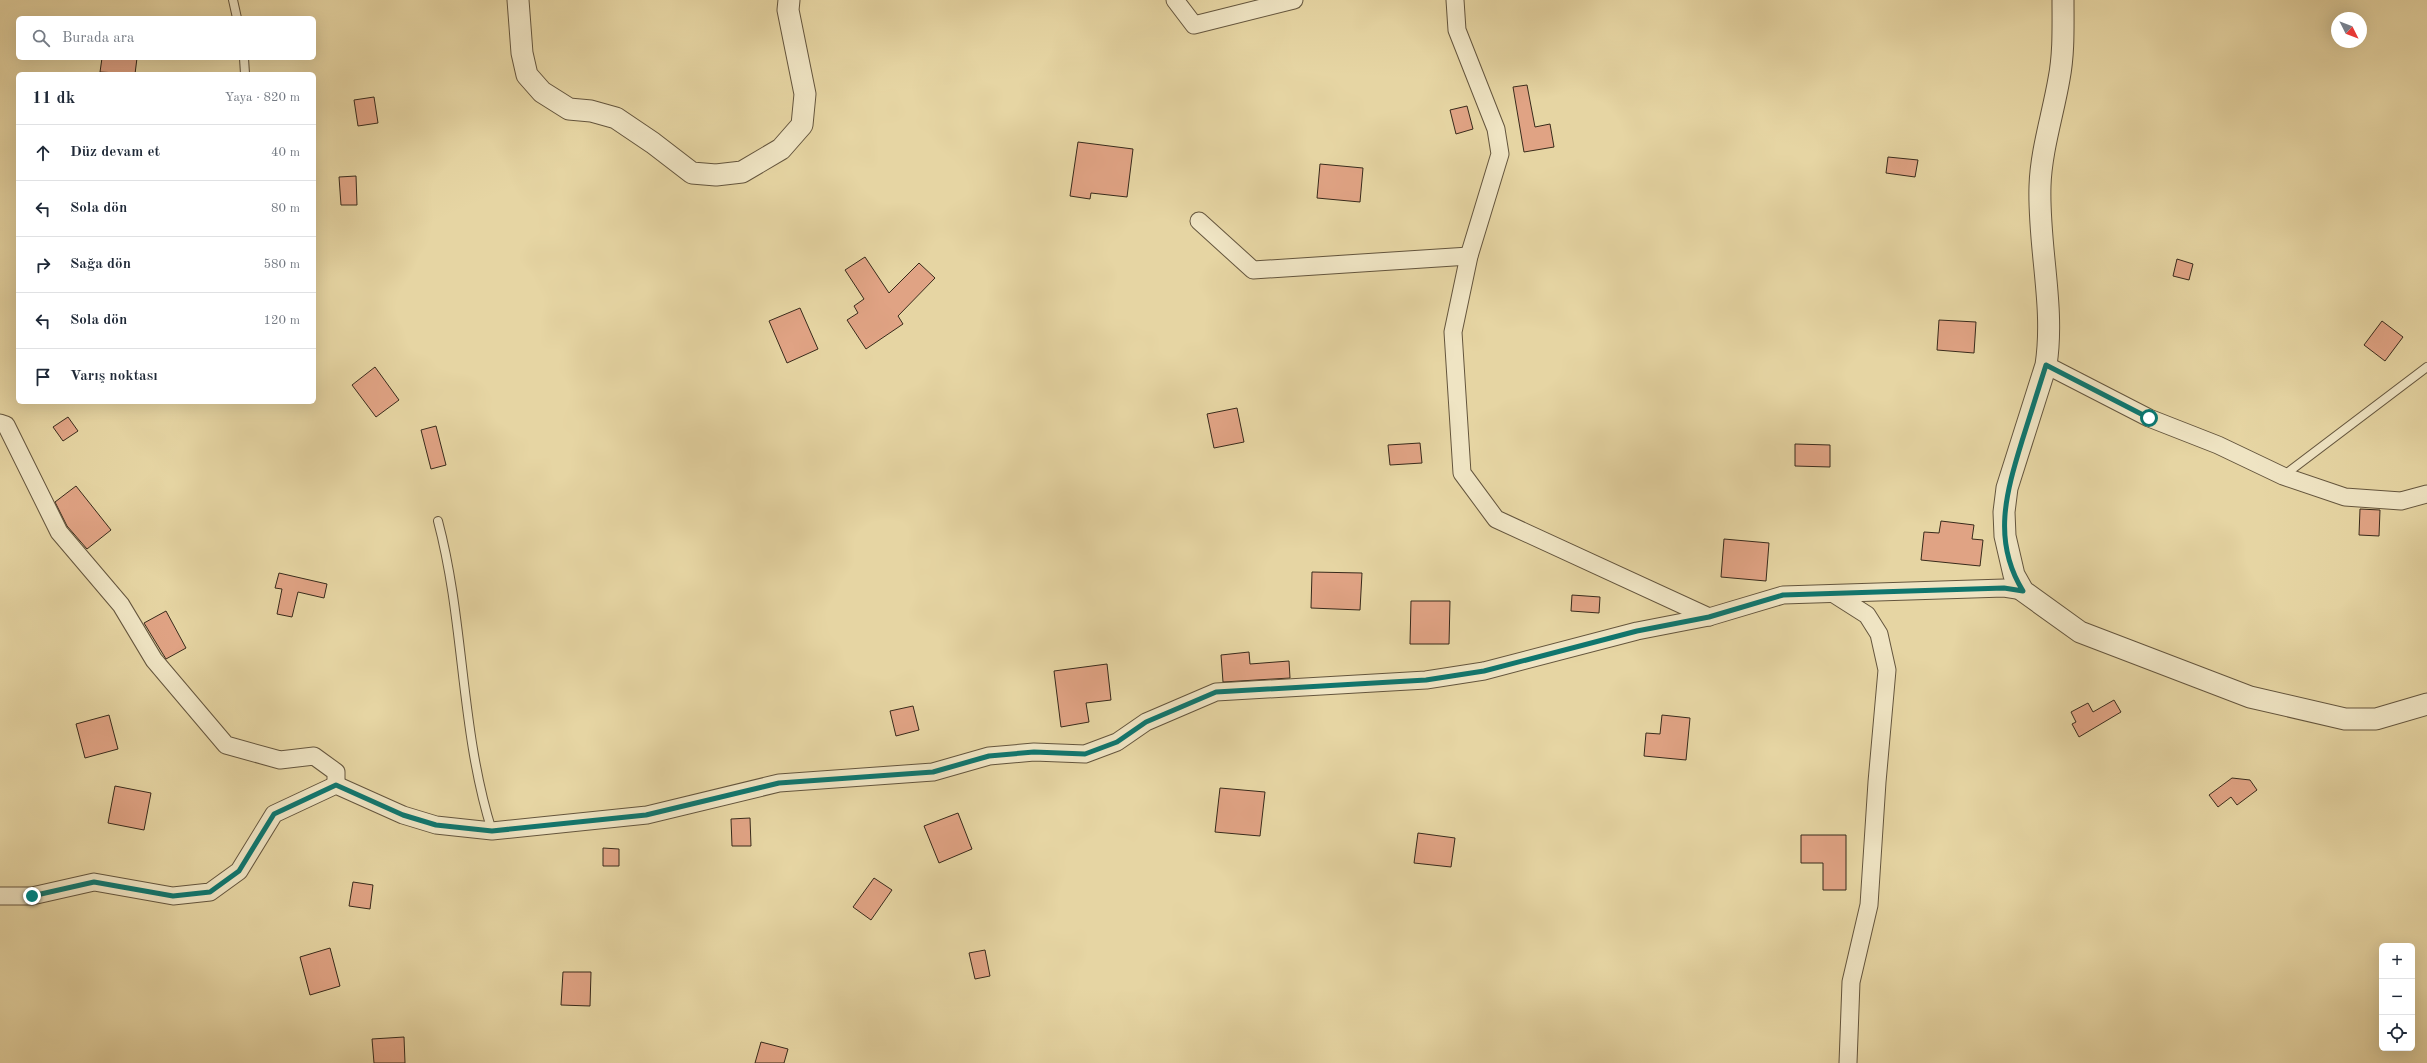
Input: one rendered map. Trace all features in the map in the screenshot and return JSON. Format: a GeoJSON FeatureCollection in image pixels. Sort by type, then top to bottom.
{"type":"FeatureCollection","features":[{"type":"Feature","properties":{"kind":"street"},"geometry":{"type":"LineString","coordinates":[[518,0],[522,53],[527,75],[542,92],[569,109],[591,111],[616,118],[653,143],[692,173],[716,175],[742,172],[781,148],[802,125],[805,94],[788,10],[789,0]]}},
{"type":"Feature","properties":{"kind":"street"},"geometry":{"type":"LineString","coordinates":[[1174,0],[1194,25],[1294,0]]}},
{"type":"Feature","properties":{"kind":"street"},"geometry":{"type":"LineString","coordinates":[[1455,0],[1457,30],[1496,129],[1500,154],[1469,256],[1453,332],[1462,473],[1496,519],[1709,617]]}},
{"type":"Feature","properties":{"kind":"street"},"geometry":{"type":"LineString","coordinates":[[2063,0],[2064,40],[2060,77],[2040,186],[2048,295],[2049,347],[2046,365],[2007,488],[2004,512],[2005,536],[2014,575],[2023,591],[2080,632],[2250,697],[2345,719],[2376,719],[2427,704]]}},
{"type":"Feature","properties":{"kind":"street"},"geometry":{"type":"LineString","coordinates":[[1199,221],[1253,270],[1469,256]]}},
{"type":"Feature","properties":{"kind":"street"},"geometry":{"type":"LineString","coordinates":[[2046,365],[2149,418],[2218,446],[2283,476],[2346,497],[2401,501],[2427,494]]}},
{"type":"Feature","properties":{"kind":"street"},"geometry":{"type":"LineString","coordinates":[[0,423],[6,425],[59,532],[121,605],[154,660],[226,745],[280,760],[314,756],[336,772],[336,785]]}},
{"type":"Feature","properties":{"kind":"street"},"geometry":{"type":"LineString","coordinates":[[0,896],[32,896],[94,882],[173,896],[210,892],[239,871],[274,814],[336,785],[403,815],[436,825],[492,831],[646,815],[779,783],[933,772],[989,756],[1034,752],[1085,754],[1117,742],[1146,722],[1216,692],[1426,680],[1484,671],[1637,631],[1709,617],[1783,595],[2004,588],[2023,591]]}},
{"type":"Feature","properties":{"kind":"street"},"geometry":{"type":"LineString","coordinates":[[1833,594],[1867,615],[1879,634],[1887,670],[1876,782],[1869,905],[1851,982],[1848,1063]]}},
{"type":"Feature","properties":{"kind":"lane"},"geometry":{"type":"LineString","coordinates":[[233,0],[237,16]]}},
{"type":"Feature","properties":{"kind":"lane"},"geometry":{"type":"LineString","coordinates":[[244,60],[246,72]]}},
{"type":"Feature","properties":{"kind":"lane"},"geometry":{"type":"LineString","coordinates":[[2283,476],[2427,367]]}},
{"type":"Feature","properties":{"kind":"lane"},"geometry":{"type":"LineString","coordinates":[[438,521],[450,564],[468,719],[485,810],[492,831]]}},
{"type":"Feature","properties":{"kind":"building"},"geometry":{"type":"Polygon","coordinates":[[[102,60],[137,60],[135,72],[100,72],[102,60]]]}},
{"type":"Feature","properties":{"kind":"building"},"geometry":{"type":"Polygon","coordinates":[[[1527,85],[1535,127],[1550,124],[1554,147],[1524,152],[1513,87],[1527,85]]]}},
{"type":"Feature","properties":{"kind":"building"},"geometry":{"type":"Polygon","coordinates":[[[374,97],[378,123],[358,126],[354,100],[374,97]]]}},
{"type":"Feature","properties":{"kind":"building"},"geometry":{"type":"Polygon","coordinates":[[[1467,106],[1473,129],[1456,134],[1450,110],[1467,106]]]}},
{"type":"Feature","properties":{"kind":"building"},"geometry":{"type":"Polygon","coordinates":[[[1078,142],[1133,149],[1127,197],[1091,193],[1090,199],[1070,196],[1078,142]]]}},
{"type":"Feature","properties":{"kind":"building"},"geometry":{"type":"Polygon","coordinates":[[[1888,157],[1918,160],[1915,177],[1886,173],[1888,157]]]}},
{"type":"Feature","properties":{"kind":"building"},"geometry":{"type":"Polygon","coordinates":[[[1320,164],[1363,168],[1360,202],[1317,198],[1320,164]]]}},
{"type":"Feature","properties":{"kind":"building"},"geometry":{"type":"Polygon","coordinates":[[[356,176],[357,205],[341,205],[339,177],[356,176]]]}},
{"type":"Feature","properties":{"kind":"building"},"geometry":{"type":"Polygon","coordinates":[[[865,257],[889,293],[919,263],[935,278],[898,316],[903,324],[866,349],[847,320],[858,313],[854,306],[864,299],[845,270],[865,257]]]}},
{"type":"Feature","properties":{"kind":"building"},"geometry":{"type":"Polygon","coordinates":[[[2177,259],[2193,264],[2189,280],[2173,276],[2177,259]]]}},
{"type":"Feature","properties":{"kind":"building"},"geometry":{"type":"Polygon","coordinates":[[[800,308],[818,349],[787,363],[769,321],[800,308]]]}},
{"type":"Feature","properties":{"kind":"building"},"geometry":{"type":"Polygon","coordinates":[[[1939,320],[1976,322],[1974,353],[1937,350],[1939,320]]]}},
{"type":"Feature","properties":{"kind":"building"},"geometry":{"type":"Polygon","coordinates":[[[2382,321],[2403,337],[2385,361],[2364,345],[2382,321]]]}},
{"type":"Feature","properties":{"kind":"building"},"geometry":{"type":"Polygon","coordinates":[[[375,367],[399,400],[376,417],[352,385],[375,367]]]}},
{"type":"Feature","properties":{"kind":"building"},"geometry":{"type":"Polygon","coordinates":[[[1237,408],[1244,442],[1214,448],[1207,414],[1237,408]]]}},
{"type":"Feature","properties":{"kind":"building"},"geometry":{"type":"Polygon","coordinates":[[[68,417],[78,431],[63,441],[53,427],[68,417]]]}},
{"type":"Feature","properties":{"kind":"building"},"geometry":{"type":"Polygon","coordinates":[[[436,426],[446,465],[431,469],[421,430],[436,426]]]}},
{"type":"Feature","properties":{"kind":"building"},"geometry":{"type":"Polygon","coordinates":[[[1420,443],[1422,463],[1390,465],[1388,445],[1420,443]]]}},
{"type":"Feature","properties":{"kind":"building"},"geometry":{"type":"Polygon","coordinates":[[[1795,444],[1830,445],[1830,467],[1795,466],[1795,444]]]}},
{"type":"Feature","properties":{"kind":"building"},"geometry":{"type":"Polygon","coordinates":[[[76,486],[111,530],[87,549],[67,526],[55,502],[76,486]]]}},
{"type":"Feature","properties":{"kind":"building"},"geometry":{"type":"Polygon","coordinates":[[[2360,509],[2380,510],[2379,536],[2359,535],[2360,509]]]}},
{"type":"Feature","properties":{"kind":"building"},"geometry":{"type":"Polygon","coordinates":[[[1941,521],[1974,525],[1972,539],[1983,540],[1980,566],[1921,560],[1924,532],[1939,533],[1941,521]]]}},
{"type":"Feature","properties":{"kind":"building"},"geometry":{"type":"Polygon","coordinates":[[[1724,539],[1769,543],[1766,581],[1721,577],[1724,539]]]}},
{"type":"Feature","properties":{"kind":"building"},"geometry":{"type":"Polygon","coordinates":[[[1312,572],[1362,573],[1360,610],[1311,608],[1312,572]]]}},
{"type":"Feature","properties":{"kind":"building"},"geometry":{"type":"Polygon","coordinates":[[[279,573],[327,584],[324,598],[298,592],[292,617],[277,614],[282,589],[275,588],[279,573]]]}},
{"type":"Feature","properties":{"kind":"building"},"geometry":{"type":"Polygon","coordinates":[[[1572,595],[1600,597],[1599,613],[1571,611],[1572,595]]]}},
{"type":"Feature","properties":{"kind":"building"},"geometry":{"type":"Polygon","coordinates":[[[1411,601],[1450,601],[1449,644],[1410,644],[1411,601]]]}},
{"type":"Feature","properties":{"kind":"building"},"geometry":{"type":"Polygon","coordinates":[[[166,611],[186,648],[166,659],[144,623],[166,611]]]}},
{"type":"Feature","properties":{"kind":"building"},"geometry":{"type":"Polygon","coordinates":[[[1249,652],[1250,664],[1289,661],[1290,678],[1223,682],[1221,655],[1249,652]]]}},
{"type":"Feature","properties":{"kind":"building"},"geometry":{"type":"Polygon","coordinates":[[[1107,664],[1111,700],[1086,703],[1089,722],[1061,727],[1054,671],[1107,664]]]}},
{"type":"Feature","properties":{"kind":"building"},"geometry":{"type":"Polygon","coordinates":[[[2114,700],[2121,712],[2079,737],[2072,724],[2076,722],[2071,712],[2088,703],[2093,712],[2114,700]]]}},
{"type":"Feature","properties":{"kind":"building"},"geometry":{"type":"Polygon","coordinates":[[[913,706],[919,730],[896,736],[890,711],[913,706]]]}},
{"type":"Feature","properties":{"kind":"building"},"geometry":{"type":"Polygon","coordinates":[[[109,715],[118,749],[85,758],[76,724],[109,715]]]}},
{"type":"Feature","properties":{"kind":"building"},"geometry":{"type":"Polygon","coordinates":[[[1662,715],[1690,718],[1686,760],[1644,756],[1646,733],[1660,734],[1662,715]]]}},
{"type":"Feature","properties":{"kind":"building"},"geometry":{"type":"Polygon","coordinates":[[[2232,778],[2250,780],[2257,790],[2237,805],[2231,797],[2218,807],[2209,795],[2232,778]]]}},
{"type":"Feature","properties":{"kind":"building"},"geometry":{"type":"Polygon","coordinates":[[[115,786],[151,793],[144,830],[108,823],[115,786]]]}},
{"type":"Feature","properties":{"kind":"building"},"geometry":{"type":"Polygon","coordinates":[[[1220,788],[1265,792],[1260,836],[1215,832],[1220,788]]]}},
{"type":"Feature","properties":{"kind":"building"},"geometry":{"type":"Polygon","coordinates":[[[958,813],[972,849],[939,863],[924,826],[958,813]]]}},
{"type":"Feature","properties":{"kind":"building"},"geometry":{"type":"Polygon","coordinates":[[[750,818],[751,846],[732,846],[731,819],[750,818]]]}},
{"type":"Feature","properties":{"kind":"building"},"geometry":{"type":"Polygon","coordinates":[[[1418,833],[1455,838],[1451,867],[1414,863],[1418,833]]]}},
{"type":"Feature","properties":{"kind":"building"},"geometry":{"type":"Polygon","coordinates":[[[1801,835],[1846,835],[1846,890],[1823,890],[1823,863],[1801,863],[1801,835]]]}},
{"type":"Feature","properties":{"kind":"building"},"geometry":{"type":"Polygon","coordinates":[[[603,848],[619,849],[619,866],[603,866],[603,848]]]}},
{"type":"Feature","properties":{"kind":"building"},"geometry":{"type":"Polygon","coordinates":[[[874,878],[892,890],[871,920],[853,907],[874,878]]]}},
{"type":"Feature","properties":{"kind":"building"},"geometry":{"type":"Polygon","coordinates":[[[353,882],[373,885],[370,909],[349,906],[353,882]]]}},
{"type":"Feature","properties":{"kind":"building"},"geometry":{"type":"Polygon","coordinates":[[[330,948],[340,986],[310,995],[300,957],[330,948]]]}},
{"type":"Feature","properties":{"kind":"building"},"geometry":{"type":"Polygon","coordinates":[[[985,950],[990,976],[975,979],[969,953],[985,950]]]}},
{"type":"Feature","properties":{"kind":"building"},"geometry":{"type":"Polygon","coordinates":[[[563,972],[591,972],[590,1006],[561,1005],[563,972]]]}},
{"type":"Feature","properties":{"kind":"building"},"geometry":{"type":"Polygon","coordinates":[[[404,1037],[405,1063],[374,1063],[372,1039],[404,1037]]]}},
{"type":"Feature","properties":{"kind":"building"},"geometry":{"type":"Polygon","coordinates":[[[761,1042],[788,1049],[784,1063],[755,1063],[761,1042]]]}},
{"type":"Feature","properties":{"kind":"route"},"geometry":{"type":"LineString","coordinates":[[32,896],[94,882],[173,896],[210,892],[239,871],[274,814],[336,785],[403,815],[436,825],[492,831],[646,815],[779,783],[880,774],[933,772],[989,756],[1034,752],[1085,754],[1117,742],[1146,722],[1216,692],[1426,680],[1484,671],[1637,631],[1709,617],[1783,595],[2004,588],[2023,591],[2014,575],[2005,536],[2004,512],[2007,488],[2046,365],[2149,418]]}}]}
